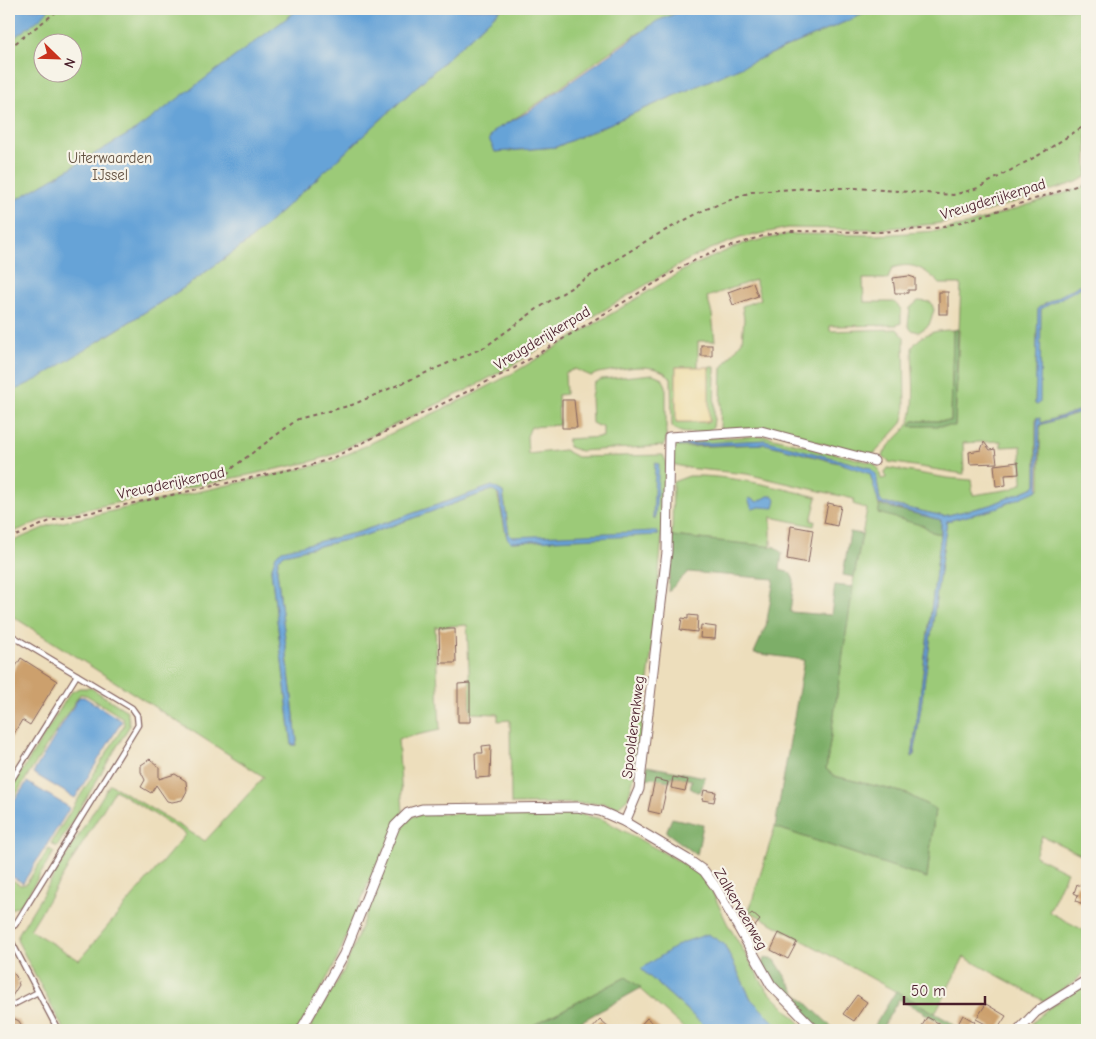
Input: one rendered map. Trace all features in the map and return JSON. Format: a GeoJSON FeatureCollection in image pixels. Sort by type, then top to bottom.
{"type":"FeatureCollection","features":[{"type":"Feature","properties":{"kind":"street","name":"Spoolderenkweg"},"geometry":{"type":"LineString","coordinates":[[625,822],[639,789],[667,552],[669,437],[761,431],[874,461]]}},
{"type":"Feature","properties":{"kind":"street"},"geometry":{"type":"LineString","coordinates":[[301,1030],[344,954],[395,826],[408,814],[422,809],[577,807],[600,811],[625,822]]}},
{"type":"Feature","properties":{"kind":"street","name":"Zalkerveerweg"},"geometry":{"type":"LineString","coordinates":[[625,822],[704,871],[715,886],[771,985],[815,1030]]}},
{"type":"Feature","properties":{"kind":"street"},"geometry":{"type":"LineString","coordinates":[[1019,1030],[1036,1012],[1087,980]]}},
{"type":"Feature","properties":{"kind":"lane"},"geometry":{"type":"LineString","coordinates":[[9,634],[132,708],[137,715],[138,725],[15,925],[9,928]]}},
{"type":"Feature","properties":{"kind":"lane"},"geometry":{"type":"LineString","coordinates":[[9,784],[77,675]]}},
{"type":"Feature","properties":{"kind":"lane"},"geometry":{"type":"LineString","coordinates":[[9,937],[58,1030]]}},
{"type":"Feature","properties":{"kind":"lane"},"geometry":{"type":"LineString","coordinates":[[9,1007],[38,992]]}},
{"type":"Feature","properties":{"kind":"path"},"geometry":{"type":"LineString","coordinates":[[9,48],[60,9]]}},
{"type":"Feature","properties":{"kind":"path"},"geometry":{"type":"LineString","coordinates":[[215,485],[236,465],[298,419],[352,405],[485,347],[545,304],[651,238],[704,210],[752,192],[809,188],[855,188],[952,195],[986,183],[1039,155],[1087,124]]}},
{"type":"Feature","properties":{"kind":"path","name":"Vreugderijkerpad"},"geometry":{"type":"LineString","coordinates":[[9,539],[50,521],[330,459],[468,393],[521,364],[685,265],[741,241],[788,231],[878,232],[936,228],[965,222],[1079,185],[1087,180]]}},
{"type":"Feature","properties":{"kind":"green space"},"geometry":{"type":"Polygon","coordinates":[[[49,9],[379,9],[99,341],[182,289],[250,240],[501,9],[686,9],[661,20],[637,34],[543,100],[495,130],[495,152],[556,147],[875,9],[1087,9],[1087,176],[1077,182],[965,218],[935,224],[878,229],[788,228],[740,238],[684,262],[511,366],[467,390],[329,456],[310,462],[49,517],[9,534],[9,41],[49,9]]]}},
{"type":"Feature","properties":{"kind":"green space"},"geometry":{"type":"Polygon","coordinates":[[[1087,183],[1087,281],[1038,308],[1035,404],[1037,405],[1041,309],[1087,284],[1087,408],[1040,423],[1036,418],[1036,485],[1034,487],[991,505],[944,516],[883,503],[880,500],[876,474],[870,468],[765,441],[678,445],[679,447],[684,447],[766,444],[865,470],[873,477],[879,507],[924,526],[932,532],[941,534],[912,757],[914,756],[947,521],[992,510],[1040,488],[1040,425],[1087,410],[1087,857],[1042,836],[1035,856],[1067,872],[1049,912],[1087,932],[1087,968],[1076,981],[1044,1001],[964,957],[935,1013],[749,911],[775,827],[927,878],[935,809],[905,793],[834,776],[826,769],[854,577],[867,509],[853,504],[854,499],[747,474],[688,468],[672,464],[672,446],[679,439],[766,436],[873,463],[879,469],[881,479],[886,478],[885,472],[888,468],[971,480],[973,495],[1012,489],[1022,483],[1021,446],[1001,447],[1001,441],[963,443],[964,474],[889,462],[883,457],[887,448],[909,423],[913,407],[912,348],[929,333],[953,330],[951,421],[913,421],[910,426],[955,425],[961,284],[940,284],[924,270],[906,265],[892,268],[888,279],[863,279],[864,302],[894,302],[901,309],[901,323],[897,325],[830,326],[830,331],[897,329],[904,337],[905,412],[902,423],[875,453],[868,455],[764,429],[720,429],[722,368],[742,341],[744,319],[742,306],[761,299],[755,280],[707,297],[712,314],[715,341],[698,341],[698,367],[676,367],[676,422],[708,422],[709,367],[715,367],[714,419],[713,427],[709,431],[684,433],[672,426],[671,378],[664,372],[646,367],[627,368],[591,376],[575,369],[565,373],[566,394],[558,395],[559,425],[531,427],[527,436],[528,454],[564,450],[577,457],[663,455],[666,461],[663,525],[653,641],[637,766],[628,798],[618,807],[603,803],[511,804],[510,720],[498,721],[498,714],[471,713],[467,625],[435,627],[440,730],[398,739],[403,813],[371,877],[335,964],[298,1030],[64,1030],[17,940],[19,933],[110,784],[205,841],[264,777],[9,614],[9,543],[50,525],[331,462],[470,396],[515,372],[687,268],[742,244],[789,234],[878,235],[936,231],[966,225],[1080,188],[1087,183]],[[492,486],[359,532],[279,552],[271,570],[292,745],[296,745],[297,741],[277,570],[278,560],[284,554],[363,536],[492,490],[497,492],[507,538],[513,542],[659,534],[512,537],[509,534],[503,492],[492,486]],[[115,790],[30,930],[79,960],[186,834],[115,790]]]}},
{"type":"Feature","properties":{"kind":"green space"},"geometry":{"type":"Polygon","coordinates":[[[918,301],[931,302],[934,310],[929,325],[919,332],[911,330],[908,325],[910,308],[918,301]]]}},
{"type":"Feature","properties":{"kind":"green space"},"geometry":{"type":"Polygon","coordinates":[[[958,329],[955,426],[910,426],[913,421],[951,421],[953,330],[958,329]]]}},
{"type":"Feature","properties":{"kind":"green space"},"geometry":{"type":"Polygon","coordinates":[[[653,374],[662,378],[666,386],[666,441],[663,446],[580,451],[569,447],[567,439],[603,437],[603,426],[592,423],[591,396],[594,383],[602,379],[653,374]]]}},
{"type":"Feature","properties":{"kind":"green space"},"geometry":{"type":"Polygon","coordinates":[[[689,476],[721,477],[817,497],[811,521],[815,521],[814,526],[771,517],[771,547],[672,536],[673,482],[689,476]]]}},
{"type":"Feature","properties":{"kind":"green space"},"geometry":{"type":"Polygon","coordinates":[[[880,505],[941,520],[941,534],[932,532],[924,526],[878,513],[880,505]]]}},
{"type":"Feature","properties":{"kind":"green space"},"geometry":{"type":"Polygon","coordinates":[[[850,532],[862,534],[854,577],[843,575],[850,532]]]}},
{"type":"Feature","properties":{"kind":"green space"},"geometry":{"type":"Polygon","coordinates":[[[672,536],[775,547],[782,553],[780,570],[791,573],[794,581],[790,612],[831,615],[835,585],[853,587],[826,769],[834,776],[905,793],[935,809],[927,878],[775,827],[804,660],[754,653],[766,626],[774,579],[688,572],[668,592],[672,536]]]}},
{"type":"Feature","properties":{"kind":"green space"},"geometry":{"type":"Polygon","coordinates":[[[79,688],[91,688],[127,711],[130,725],[57,847],[51,843],[124,725],[123,718],[86,695],[80,694],[9,805],[9,792],[70,693],[79,688]]]}},
{"type":"Feature","properties":{"kind":"green space"},"geometry":{"type":"Polygon","coordinates":[[[647,766],[705,777],[701,791],[697,792],[690,788],[692,780],[672,776],[670,781],[652,778],[645,779],[647,766]]]}},
{"type":"Feature","properties":{"kind":"green space"},"geometry":{"type":"Polygon","coordinates":[[[569,812],[602,819],[697,871],[711,889],[727,923],[766,989],[807,1030],[782,1030],[751,999],[724,944],[641,969],[709,1030],[686,1030],[626,977],[524,1030],[319,1030],[310,1027],[344,970],[399,831],[411,817],[422,814],[569,812]]]}},
{"type":"Feature","properties":{"kind":"green space"},"geometry":{"type":"Polygon","coordinates":[[[672,818],[703,825],[697,855],[666,832],[672,818]]]}},
{"type":"Feature","properties":{"kind":"green space"},"geometry":{"type":"Polygon","coordinates":[[[49,849],[54,852],[22,904],[9,910],[9,878],[20,885],[26,884],[49,849]]]}},
{"type":"Feature","properties":{"kind":"green space"},"geometry":{"type":"Polygon","coordinates":[[[764,958],[775,960],[795,992],[835,1030],[820,1030],[780,990],[762,965],[764,958]]]}},
{"type":"Feature","properties":{"kind":"green space"},"geometry":{"type":"Polygon","coordinates":[[[626,977],[641,988],[566,1030],[524,1030],[626,977]]]}},
{"type":"Feature","properties":{"kind":"green space"},"geometry":{"type":"Polygon","coordinates":[[[1087,983],[1087,1030],[1025,1030],[1046,1010],[1087,983]]]}},
{"type":"Feature","properties":{"kind":"green space"},"geometry":{"type":"Polygon","coordinates":[[[896,991],[955,1026],[953,1029],[899,999],[881,1030],[872,1030],[896,991]]]}},
{"type":"Feature","properties":{"kind":"sand"},"geometry":{"type":"Polygon","coordinates":[[[676,367],[709,367],[709,422],[676,422],[676,367]]]}},
{"type":"Feature","properties":{"kind":"water"},"geometry":{"type":"Polygon","coordinates":[[[9,9],[49,9],[41,18],[9,41],[9,9]]]}},
{"type":"Feature","properties":{"kind":"water","name":"Uiterwaarden IJssel"},"geometry":{"type":"Polygon","coordinates":[[[299,9],[501,9],[250,240],[182,289],[38,379],[9,393],[9,204],[137,129],[299,9]]]}},
{"type":"Feature","properties":{"kind":"water"},"geometry":{"type":"Polygon","coordinates":[[[686,9],[875,9],[556,147],[495,152],[489,139],[495,130],[528,112],[657,21],[686,9]]]}},
{"type":"Feature","properties":{"kind":"water"},"geometry":{"type":"Polygon","coordinates":[[[1087,281],[1087,284],[1041,309],[1040,403],[1037,405],[1035,404],[1038,308],[1087,281]]]}},
{"type":"Feature","properties":{"kind":"water"},"geometry":{"type":"Polygon","coordinates":[[[1087,408],[1087,410],[1040,425],[1038,490],[992,510],[947,521],[914,756],[912,757],[941,534],[941,520],[879,504],[870,474],[840,463],[766,444],[678,446],[680,444],[765,440],[870,468],[876,474],[880,500],[883,503],[944,516],[991,505],[1034,487],[1036,484],[1037,417],[1040,418],[1041,423],[1087,408]]]}},
{"type":"Feature","properties":{"kind":"water"},"geometry":{"type":"Polygon","coordinates":[[[655,463],[659,464],[655,519],[653,517],[655,463]]]}},
{"type":"Feature","properties":{"kind":"water"},"geometry":{"type":"Polygon","coordinates":[[[492,486],[503,492],[509,534],[512,537],[656,531],[659,535],[511,542],[507,538],[499,495],[492,490],[363,536],[284,554],[278,560],[277,570],[297,741],[296,745],[292,745],[271,570],[276,555],[282,550],[359,532],[492,486]]]}},
{"type":"Feature","properties":{"kind":"water"},"geometry":{"type":"Polygon","coordinates":[[[768,496],[773,496],[776,499],[774,508],[760,507],[752,509],[749,498],[758,502],[768,496]]]}},
{"type":"Feature","properties":{"kind":"water"},"geometry":{"type":"Polygon","coordinates":[[[79,697],[84,697],[122,721],[75,798],[33,773],[79,697]]]}},
{"type":"Feature","properties":{"kind":"water"},"geometry":{"type":"Polygon","coordinates":[[[27,782],[69,809],[23,883],[9,875],[9,809],[27,782]]]}},
{"type":"Feature","properties":{"kind":"water"},"geometry":{"type":"Polygon","coordinates":[[[708,934],[724,944],[751,999],[782,1030],[709,1030],[641,969],[681,943],[708,934]]]}},
{"type":"Feature","properties":{"kind":"building"},"geometry":{"type":"Polygon","coordinates":[[[909,276],[915,278],[915,290],[908,290],[908,293],[895,293],[893,278],[909,276]]]}},
{"type":"Feature","properties":{"kind":"building"},"geometry":{"type":"Polygon","coordinates":[[[753,283],[758,296],[733,305],[728,292],[753,283]]]}},
{"type":"Feature","properties":{"kind":"building"},"geometry":{"type":"Polygon","coordinates":[[[939,292],[948,292],[948,314],[939,314],[939,292]]]}},
{"type":"Feature","properties":{"kind":"building"},"geometry":{"type":"Polygon","coordinates":[[[701,345],[712,345],[712,356],[701,356],[701,345]]]}},
{"type":"Feature","properties":{"kind":"building"},"geometry":{"type":"Polygon","coordinates":[[[562,400],[574,400],[577,428],[562,428],[562,400]]]}},
{"type":"Feature","properties":{"kind":"building"},"geometry":{"type":"Polygon","coordinates":[[[984,442],[990,450],[995,449],[997,463],[970,464],[969,452],[981,450],[984,442]]]}},
{"type":"Feature","properties":{"kind":"building"},"geometry":{"type":"Polygon","coordinates":[[[1018,462],[1019,474],[1005,475],[1006,485],[996,486],[994,465],[1018,462]]]}},
{"type":"Feature","properties":{"kind":"building"},"geometry":{"type":"Polygon","coordinates":[[[828,503],[841,506],[837,526],[824,523],[828,503]]]}},
{"type":"Feature","properties":{"kind":"building"},"geometry":{"type":"Polygon","coordinates":[[[791,526],[813,530],[808,563],[787,559],[791,526]]]}},
{"type":"Feature","properties":{"kind":"building"},"geometry":{"type":"Polygon","coordinates":[[[688,615],[698,616],[697,632],[680,630],[682,618],[688,619],[688,615]]]}},
{"type":"Feature","properties":{"kind":"building"},"geometry":{"type":"Polygon","coordinates":[[[701,625],[716,627],[715,639],[700,638],[701,625]]]}},
{"type":"Feature","properties":{"kind":"building"},"geometry":{"type":"Polygon","coordinates":[[[439,629],[455,629],[456,663],[440,663],[439,629]]]}},
{"type":"Feature","properties":{"kind":"building"},"geometry":{"type":"Polygon","coordinates":[[[21,658],[57,681],[30,725],[22,720],[9,742],[9,678],[21,658]]]}},
{"type":"Feature","properties":{"kind":"building"},"geometry":{"type":"Polygon","coordinates":[[[470,683],[470,722],[458,722],[458,684],[470,683]]]}},
{"type":"Feature","properties":{"kind":"building"},"geometry":{"type":"Polygon","coordinates":[[[491,745],[490,777],[476,778],[475,753],[483,753],[482,746],[491,745]]]}},
{"type":"Feature","properties":{"kind":"building"},"geometry":{"type":"Polygon","coordinates":[[[150,759],[159,767],[159,779],[175,774],[186,781],[187,791],[182,800],[167,801],[156,785],[151,793],[141,787],[145,780],[141,772],[141,765],[150,759]]]}},
{"type":"Feature","properties":{"kind":"building"},"geometry":{"type":"Polygon","coordinates":[[[673,777],[688,780],[685,791],[671,788],[673,777]]]}},
{"type":"Feature","properties":{"kind":"building"},"geometry":{"type":"Polygon","coordinates":[[[655,779],[668,782],[661,814],[648,811],[655,779]]]}},
{"type":"Feature","properties":{"kind":"building"},"geometry":{"type":"Polygon","coordinates":[[[704,790],[716,792],[714,802],[702,800],[704,790]]]}},
{"type":"Feature","properties":{"kind":"building"},"geometry":{"type":"Polygon","coordinates":[[[1087,871],[1087,906],[1076,901],[1078,895],[1074,893],[1077,884],[1080,886],[1087,871]]]}},
{"type":"Feature","properties":{"kind":"building"},"geometry":{"type":"Polygon","coordinates":[[[752,913],[760,920],[752,930],[746,918],[752,913]]]}},
{"type":"Feature","properties":{"kind":"building"},"geometry":{"type":"Polygon","coordinates":[[[779,933],[797,942],[788,959],[771,950],[779,933]]]}},
{"type":"Feature","properties":{"kind":"building"},"geometry":{"type":"Polygon","coordinates":[[[9,969],[16,976],[19,985],[9,1001],[9,969]]]}},
{"type":"Feature","properties":{"kind":"building"},"geometry":{"type":"Polygon","coordinates":[[[857,995],[867,1002],[854,1021],[843,1014],[857,995]]]}},
{"type":"Feature","properties":{"kind":"building"},"geometry":{"type":"Polygon","coordinates":[[[986,1004],[1006,1016],[997,1030],[976,1019],[986,1004]]]}},
{"type":"Feature","properties":{"kind":"building"},"geometry":{"type":"Polygon","coordinates":[[[963,1015],[975,1022],[970,1030],[958,1024],[963,1015]]]}},
{"type":"Feature","properties":{"kind":"building"},"geometry":{"type":"Polygon","coordinates":[[[9,1016],[19,1021],[24,1030],[9,1030],[9,1016]]]}},
{"type":"Feature","properties":{"kind":"building"},"geometry":{"type":"Polygon","coordinates":[[[927,1017],[951,1030],[929,1030],[922,1026],[927,1017]]]}},
{"type":"Feature","properties":{"kind":"building"},"geometry":{"type":"Polygon","coordinates":[[[647,1018],[661,1030],[636,1030],[647,1018]]]}},
{"type":"Feature","properties":{"kind":"building"},"geometry":{"type":"Polygon","coordinates":[[[600,1020],[611,1030],[591,1030],[600,1020]]]}}]}
